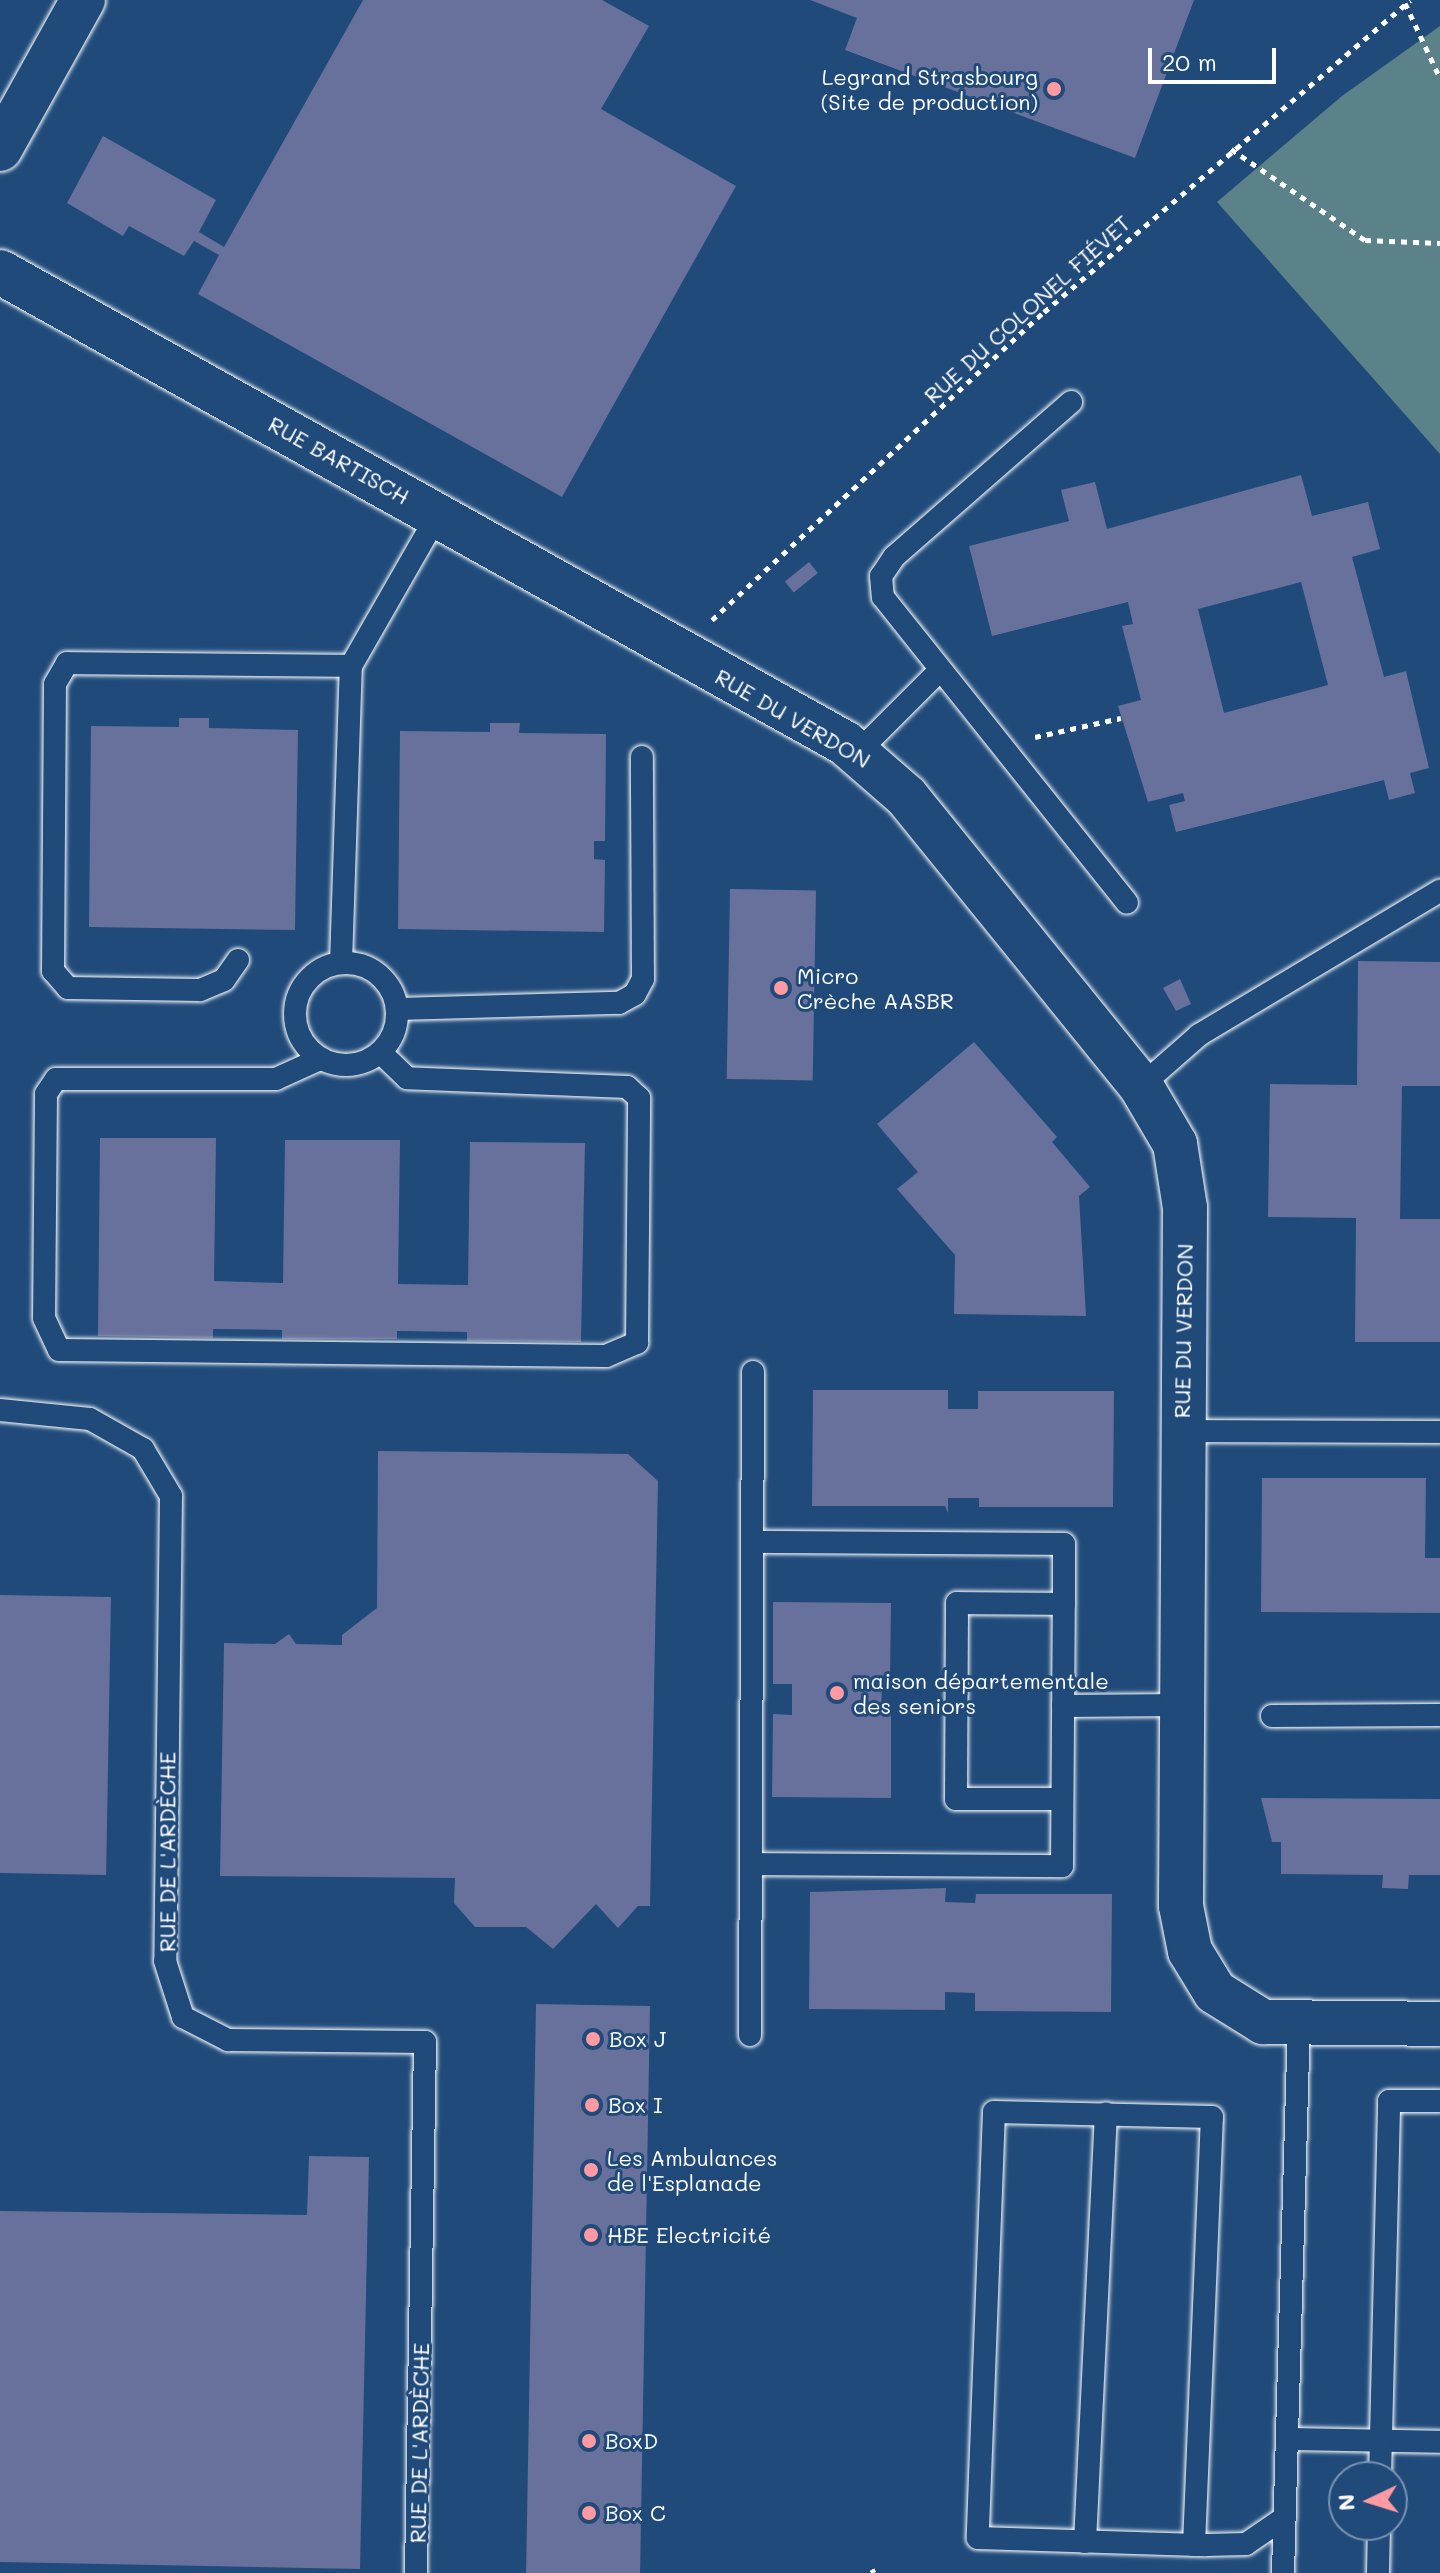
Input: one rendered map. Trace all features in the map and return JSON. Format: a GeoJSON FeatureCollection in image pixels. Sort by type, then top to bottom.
{"type":"FeatureCollection","features":[{"type":"Feature","properties":{"kind":"street"},"geometry":{"type":"LineString","coordinates":[[0,149],[83,0]]}},
{"type":"Feature","properties":{"kind":"street","name":"RUE BARTISCH"},"geometry":{"type":"LineString","coordinates":[[0,272],[438,514],[675,653]]}},
{"type":"Feature","properties":{"kind":"street","name":"RUE DU VERDON"},"geometry":{"type":"LineString","coordinates":[[675,653],[858,752],[906,796],[1141,1086],[1166,1125],[1182,1173],[1181,1906],[1190,1951],[1215,1992],[1238,2011],[1263,2022],[1440,2024]]}},
{"type":"Feature","properties":{"kind":"lane"},"geometry":{"type":"LineString","coordinates":[[1071,402],[894,557],[881,576],[883,597],[1127,903]]}},
{"type":"Feature","properties":{"kind":"lane"},"geometry":{"type":"LineString","coordinates":[[341,963],[351,666],[438,514]]}},
{"type":"Feature","properties":{"kind":"lane"},"geometry":{"type":"LineString","coordinates":[[238,960],[224,980],[200,990],[68,988],[53,971],[55,684],[67,663],[351,666]]}},
{"type":"Feature","properties":{"kind":"lane"},"geometry":{"type":"LineString","coordinates":[[858,752],[939,671]]}},
{"type":"Feature","properties":{"kind":"lane"},"geometry":{"type":"LineString","coordinates":[[398,1009],[619,1003],[635,994],[643,979],[642,757]]}},
{"type":"Feature","properties":{"kind":"lane"},"geometry":{"type":"LineString","coordinates":[[1141,1086],[1199,1035],[1440,891]]}},
{"type":"Feature","properties":{"kind":"lane"},"geometry":{"type":"LineString","coordinates":[[320,1059],[300,1034],[296,1003],[313,976],[341,963],[382,976],[398,1009],[394,1036],[381,1053],[362,1064],[320,1059],[276,1079],[56,1079],[46,1094],[44,1318],[59,1350],[606,1356],[637,1343],[639,1098],[627,1087],[407,1078],[381,1053]]}},
{"type":"Feature","properties":{"kind":"lane"},"geometry":{"type":"LineString","coordinates":[[750,2035],[753,1372]]}},
{"type":"Feature","properties":{"kind":"lane","name":"RUE DE L'ARDÈCHE"},"geometry":{"type":"LineString","coordinates":[[0,1410],[90,1419],[143,1449],[171,1496],[165,1961],[183,2017],[228,2040],[425,2042],[416,2573]]}},
{"type":"Feature","properties":{"kind":"lane"},"geometry":{"type":"LineString","coordinates":[[1182,1431],[1440,1432]]}},
{"type":"Feature","properties":{"kind":"lane"},"geometry":{"type":"LineString","coordinates":[[751,1864],[1062,1866],[1064,1604],[1064,1544],[752,1542]]}},
{"type":"Feature","properties":{"kind":"lane"},"geometry":{"type":"LineString","coordinates":[[1062,1799],[956,1799],[957,1603],[1064,1604]]}},
{"type":"Feature","properties":{"kind":"lane"},"geometry":{"type":"LineString","coordinates":[[1063,1706],[1182,1705]]}},
{"type":"Feature","properties":{"kind":"lane"},"geometry":{"type":"LineString","coordinates":[[1272,1716],[1440,1715]]}},
{"type":"Feature","properties":{"kind":"lane"},"geometry":{"type":"LineString","coordinates":[[1283,2573],[1299,2022]]}},
{"type":"Feature","properties":{"kind":"lane"},"geometry":{"type":"LineString","coordinates":[[1380,2461],[1389,2101],[1440,2101]]}},
{"type":"Feature","properties":{"kind":"lane"},"geometry":{"type":"LineString","coordinates":[[1194,2545],[1212,2117],[994,2112],[978,2538],[1194,2545],[1246,2544],[1284,2518]]}},
{"type":"Feature","properties":{"kind":"lane"},"geometry":{"type":"LineString","coordinates":[[1085,2542],[1106,2114]]}},
{"type":"Feature","properties":{"kind":"lane"},"geometry":{"type":"LineString","coordinates":[[1289,2439],[1440,2442]]}},
{"type":"Feature","properties":{"kind":"lane"},"geometry":{"type":"LineString","coordinates":[[1378,2573],[1379,2541]]}},
{"type":"Feature","properties":{"kind":"path"},"geometry":{"type":"LineString","coordinates":[[1407,2],[1440,78]]}},
{"type":"Feature","properties":{"kind":"path","name":"RUE DU COLONEL FIÉVET"},"geometry":{"type":"LineString","coordinates":[[675,653],[1231,149],[1407,2]]}},
{"type":"Feature","properties":{"kind":"path"},"geometry":{"type":"LineString","coordinates":[[1231,149],[1365,240],[1440,243]]}},
{"type":"Feature","properties":{"kind":"path"},"geometry":{"type":"LineString","coordinates":[[999,745],[1121,718]]}},
{"type":"Feature","properties":{"kind":"green space"},"geometry":{"type":"Polygon","coordinates":[[[1440,26],[1440,454],[1217,202],[1342,96],[1440,26]]]}},
{"type":"Feature","properties":{"kind":"building"},"geometry":{"type":"Polygon","coordinates":[[[363,0],[602,0],[649,26],[601,109],[736,186],[562,497],[198,294],[219,255],[194,241],[184,256],[129,226],[123,236],[67,203],[103,136],[216,200],[199,232],[224,247],[363,0]]]}},
{"type":"Feature","properties":{"kind":"building","name":"Legrand Strasbourg (Site de production)"},"geometry":{"type":"Polygon","coordinates":[[[810,0],[1194,0],[1135,158],[845,50],[857,18],[810,0]]]}},
{"type":"Feature","properties":{"kind":"building"},"geometry":{"type":"Polygon","coordinates":[[[1301,475],[1312,516],[1368,502],[1380,549],[1352,557],[1384,677],[1406,671],[1429,768],[1410,773],[1415,793],[1389,800],[1384,780],[1176,832],[1169,805],[1185,801],[1183,793],[1148,802],[1118,706],[1141,700],[1122,626],[1133,624],[1128,602],[992,636],[969,546],[1069,521],[1061,490],[1095,482],[1107,529],[1301,475]],[[1301,582],[1198,609],[1224,713],[1328,685],[1301,582]]]}},
{"type":"Feature","properties":{"kind":"building"},"geometry":{"type":"Polygon","coordinates":[[[809,562],[818,573],[794,592],[785,582],[809,562]]]}},
{"type":"Feature","properties":{"kind":"building"},"geometry":{"type":"Polygon","coordinates":[[[179,718],[209,718],[209,728],[298,730],[295,930],[89,927],[91,726],[179,727],[179,718]]]}},
{"type":"Feature","properties":{"kind":"building"},"geometry":{"type":"Polygon","coordinates":[[[490,723],[520,723],[519,733],[606,734],[605,841],[594,841],[594,859],[605,860],[604,932],[398,929],[400,731],[490,732],[490,723]]]}},
{"type":"Feature","properties":{"kind":"building"},"geometry":{"type":"Polygon","coordinates":[[[730,889],[816,891],[813,1080],[727,1079],[730,889]]]}},
{"type":"Feature","properties":{"kind":"building"},"geometry":{"type":"Polygon","coordinates":[[[1358,961],[1440,962],[1440,1086],[1402,1086],[1400,1219],[1440,1219],[1440,1342],[1355,1342],[1356,1218],[1268,1217],[1270,1084],[1357,1085],[1358,961]]]}},
{"type":"Feature","properties":{"kind":"building"},"geometry":{"type":"Polygon","coordinates":[[[1180,979],[1191,1004],[1176,1011],[1163,988],[1180,979]]]}},
{"type":"Feature","properties":{"kind":"building"},"geometry":{"type":"Polygon","coordinates":[[[974,1042],[1057,1137],[1052,1142],[1090,1187],[1079,1196],[1086,1316],[954,1314],[955,1255],[897,1189],[918,1172],[877,1124],[974,1042]]]}},
{"type":"Feature","properties":{"kind":"building"},"geometry":{"type":"Polygon","coordinates":[[[100,1138],[216,1138],[214,1281],[283,1283],[285,1140],[400,1140],[398,1284],[468,1285],[470,1142],[585,1143],[581,1342],[467,1341],[467,1332],[397,1331],[397,1339],[282,1339],[282,1330],[213,1329],[213,1338],[98,1336],[100,1138]]]}},
{"type":"Feature","properties":{"kind":"building"},"geometry":{"type":"Polygon","coordinates":[[[813,1390],[948,1390],[948,1409],[978,1409],[978,1391],[1114,1391],[1113,1507],[979,1507],[979,1498],[948,1498],[948,1513],[945,1506],[812,1506],[813,1390]]]}},
{"type":"Feature","properties":{"kind":"building"},"geometry":{"type":"Polygon","coordinates":[[[378,1451],[628,1454],[658,1481],[650,1906],[638,1906],[618,1928],[596,1904],[553,1949],[526,1927],[475,1927],[454,1903],[455,1878],[220,1876],[224,1643],[275,1644],[289,1634],[296,1644],[342,1645],[342,1635],[377,1608],[378,1451]]]}},
{"type":"Feature","properties":{"kind":"building"},"geometry":{"type":"Polygon","coordinates":[[[1262,1478],[1426,1478],[1425,1558],[1440,1558],[1440,1613],[1261,1612],[1262,1478]]]}},
{"type":"Feature","properties":{"kind":"building"},"geometry":{"type":"Polygon","coordinates":[[[0,1595],[111,1597],[106,1875],[0,1873],[0,1595]]]}},
{"type":"Feature","properties":{"kind":"building","name":"maison départementale des seniors"},"geometry":{"type":"Polygon","coordinates":[[[773,1602],[891,1603],[890,1682],[906,1681],[882,1685],[881,1715],[891,1715],[891,1798],[772,1797],[773,1714],[792,1715],[792,1684],[773,1684],[773,1602]]]}},
{"type":"Feature","properties":{"kind":"building"},"geometry":{"type":"Polygon","coordinates":[[[1261,1798],[1440,1799],[1440,1875],[1409,1875],[1408,1889],[1382,1888],[1383,1875],[1281,1874],[1281,1842],[1272,1842],[1261,1798]]]}},
{"type":"Feature","properties":{"kind":"building"},"geometry":{"type":"Polygon","coordinates":[[[946,1888],[945,1902],[975,1903],[976,1894],[1112,1894],[1111,2012],[975,2011],[975,1993],[945,1992],[945,2010],[809,2009],[810,1892],[946,1888]]]}},
{"type":"Feature","properties":{"kind":"building"},"geometry":{"type":"Polygon","coordinates":[[[536,2004],[650,2006],[640,2573],[526,2573],[536,2004]]]}},
{"type":"Feature","properties":{"kind":"building"},"geometry":{"type":"Polygon","coordinates":[[[309,2156],[369,2157],[360,2569],[0,2562],[0,2211],[307,2215],[309,2156]]]}},
{"type":"Feature","properties":{"kind":"place","name":"Legrand Strasbourg (Site de production)"},"geometry":{"type":"Point","coordinates":[1054,89]}},
{"type":"Feature","properties":{"kind":"place","name":"Micro Crèche AASBR"},"geometry":{"type":"Point","coordinates":[781,988]}},
{"type":"Feature","properties":{"kind":"place","name":"maison départementale des seniors"},"geometry":{"type":"Point","coordinates":[837,1693]}},
{"type":"Feature","properties":{"kind":"place","name":"Box J"},"geometry":{"type":"Point","coordinates":[593,2039]}},
{"type":"Feature","properties":{"kind":"place","name":"Box I"},"geometry":{"type":"Point","coordinates":[592,2105]}},
{"type":"Feature","properties":{"kind":"place","name":"Les Ambulances de l'Esplanade"},"geometry":{"type":"Point","coordinates":[591,2170]}},
{"type":"Feature","properties":{"kind":"place","name":"HBE Electricité"},"geometry":{"type":"Point","coordinates":[591,2235]}},
{"type":"Feature","properties":{"kind":"place","name":"BoxD"},"geometry":{"type":"Point","coordinates":[589,2441]}},
{"type":"Feature","properties":{"kind":"place","name":"Box C"},"geometry":{"type":"Point","coordinates":[589,2513]}}]}
